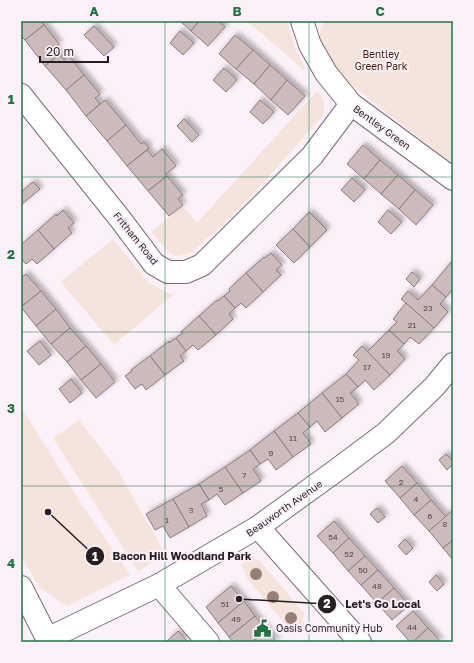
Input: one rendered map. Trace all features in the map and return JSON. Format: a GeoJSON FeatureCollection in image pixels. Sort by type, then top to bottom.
{"type":"FeatureCollection","features":[{"type":"Feature","properties":{"kind":"street","name":"Bentley Green"},"geometry":{"type":"LineString","coordinates":[[302,21],[310,45],[326,73],[351,104],[453,179]]}},
{"type":"Feature","properties":{"kind":"street","name":"Fritham Road"},"geometry":{"type":"LineString","coordinates":[[21,95],[121,220],[154,264],[168,272],[186,272],[202,265],[312,156],[351,104]]}},
{"type":"Feature","properties":{"kind":"street","name":"Beauworth Avenue"},"geometry":{"type":"LineString","coordinates":[[48,641],[160,585],[258,527],[386,433],[434,387],[453,364]]}},
{"type":"Feature","properties":{"kind":"street"},"geometry":{"type":"LineString","coordinates":[[258,527],[360,642]]}},
{"type":"Feature","properties":{"kind":"street"},"geometry":{"type":"LineString","coordinates":[[160,585],[208,642]]}},
{"type":"Feature","properties":{"kind":"street"},"geometry":{"type":"LineString","coordinates":[[21,587],[48,641]]}},
{"type":"Feature","properties":{"kind":"green space"},"geometry":{"type":"Polygon","coordinates":[[[247,21],[287,21],[295,47],[305,68],[304,70],[247,21]]]}},
{"type":"Feature","properties":{"kind":"green space","name":"Bentley Green Park"},"geometry":{"type":"Polygon","coordinates":[[[325,21],[453,21],[453,164],[344,79],[320,46],[320,31],[325,21]]]}},
{"type":"Feature","properties":{"kind":"green space"},"geometry":{"type":"Polygon","coordinates":[[[317,91],[324,101],[324,114],[264,182],[225,223],[189,254],[175,256],[168,251],[151,232],[183,206],[197,223],[317,91]]]}},
{"type":"Feature","properties":{"kind":"green space"},"geometry":{"type":"Polygon","coordinates":[[[113,239],[149,283],[173,295],[114,345],[61,282],[113,239]]]}},
{"type":"Feature","properties":{"kind":"green space"},"geometry":{"type":"Polygon","coordinates":[[[21,407],[83,506],[130,575],[67,606],[40,588],[21,556],[21,407]]]}},
{"type":"Feature","properties":{"kind":"green space"},"geometry":{"type":"Polygon","coordinates":[[[79,420],[117,469],[166,555],[138,571],[53,438],[79,420]]]}},
{"type":"Feature","properties":{"kind":"green space"},"geometry":{"type":"Polygon","coordinates":[[[253,558],[260,561],[304,613],[303,620],[306,628],[293,634],[247,578],[241,564],[253,558]]]}},
{"type":"Feature","properties":{"kind":"building"},"geometry":{"type":"Polygon","coordinates":[[[21,21],[40,21],[44,25],[25,40],[21,36],[21,21]]]}},
{"type":"Feature","properties":{"kind":"building"},"geometry":{"type":"Polygon","coordinates":[[[180,21],[199,21],[191,31],[180,21]]]}},
{"type":"Feature","properties":{"kind":"building"},"geometry":{"type":"Polygon","coordinates":[[[199,21],[218,21],[225,27],[208,46],[191,31],[199,21]]]}},
{"type":"Feature","properties":{"kind":"building"},"geometry":{"type":"Polygon","coordinates":[[[44,25],[59,44],[54,48],[59,54],[45,66],[25,40],[44,25]]]}},
{"type":"Feature","properties":{"kind":"building"},"geometry":{"type":"Polygon","coordinates":[[[94,26],[114,47],[104,56],[84,35],[94,26]]]}},
{"type":"Feature","properties":{"kind":"building"},"geometry":{"type":"Polygon","coordinates":[[[180,31],[194,43],[183,55],[170,43],[180,31]]]}},
{"type":"Feature","properties":{"kind":"building"},"geometry":{"type":"Polygon","coordinates":[[[235,35],[253,50],[236,69],[219,54],[235,35]]]}},
{"type":"Feature","properties":{"kind":"building"},"geometry":{"type":"Polygon","coordinates":[[[253,50],[270,65],[254,84],[236,69],[253,50]]]}},
{"type":"Feature","properties":{"kind":"building"},"geometry":{"type":"Polygon","coordinates":[[[59,54],[64,60],[69,56],[84,75],[66,90],[45,66],[59,54]]]}},
{"type":"Feature","properties":{"kind":"building"},"geometry":{"type":"Polygon","coordinates":[[[270,65],[287,80],[271,100],[254,84],[270,65]]]}},
{"type":"Feature","properties":{"kind":"building"},"geometry":{"type":"Polygon","coordinates":[[[224,68],[237,80],[226,92],[213,80],[224,68]]]}},
{"type":"Feature","properties":{"kind":"building"},"geometry":{"type":"Polygon","coordinates":[[[84,75],[100,94],[95,98],[100,104],[86,116],[66,90],[84,75]]]}},
{"type":"Feature","properties":{"kind":"building"},"geometry":{"type":"Polygon","coordinates":[[[287,80],[305,96],[288,115],[271,100],[287,80]]]}},
{"type":"Feature","properties":{"kind":"building"},"geometry":{"type":"Polygon","coordinates":[[[105,100],[126,125],[107,141],[86,116],[105,100]]]}},
{"type":"Feature","properties":{"kind":"building"},"geometry":{"type":"Polygon","coordinates":[[[260,100],[274,112],[263,124],[250,112],[260,100]]]}},
{"type":"Feature","properties":{"kind":"building"},"geometry":{"type":"Polygon","coordinates":[[[184,119],[199,135],[192,142],[177,126],[184,119]]]}},
{"type":"Feature","properties":{"kind":"building"},"geometry":{"type":"Polygon","coordinates":[[[126,125],[141,144],[144,142],[149,148],[127,166],[107,141],[126,125]]]}},
{"type":"Feature","properties":{"kind":"building"},"geometry":{"type":"Polygon","coordinates":[[[363,145],[380,160],[364,179],[347,164],[363,145]]]}},
{"type":"Feature","properties":{"kind":"building"},"geometry":{"type":"Polygon","coordinates":[[[162,149],[176,166],[166,174],[167,176],[148,191],[127,166],[147,150],[153,157],[162,149]]]}},
{"type":"Feature","properties":{"kind":"building"},"geometry":{"type":"Polygon","coordinates":[[[380,160],[398,175],[381,194],[364,179],[380,160]]]}},
{"type":"Feature","properties":{"kind":"building"},"geometry":{"type":"Polygon","coordinates":[[[398,175],[415,190],[399,209],[381,194],[398,175]]]}},
{"type":"Feature","properties":{"kind":"building"},"geometry":{"type":"Polygon","coordinates":[[[167,176],[183,195],[178,199],[183,205],[169,216],[148,191],[167,176]]]}},
{"type":"Feature","properties":{"kind":"building"},"geometry":{"type":"Polygon","coordinates":[[[352,178],[365,190],[354,202],[341,190],[352,178]]]}},
{"type":"Feature","properties":{"kind":"building"},"geometry":{"type":"Polygon","coordinates":[[[33,182],[40,189],[21,205],[21,192],[33,182]]]}},
{"type":"Feature","properties":{"kind":"building"},"geometry":{"type":"Polygon","coordinates":[[[415,190],[433,205],[416,225],[399,209],[415,190]]]}},
{"type":"Feature","properties":{"kind":"building"},"geometry":{"type":"Polygon","coordinates":[[[63,210],[74,223],[68,228],[72,233],[54,249],[38,230],[56,214],[57,216],[63,210]]]}},
{"type":"Feature","properties":{"kind":"building"},"geometry":{"type":"Polygon","coordinates":[[[388,210],[402,222],[391,234],[378,222],[388,210]]]}},
{"type":"Feature","properties":{"kind":"building"},"geometry":{"type":"Polygon","coordinates":[[[309,212],[327,230],[310,247],[293,229],[309,212]]]}},
{"type":"Feature","properties":{"kind":"building"},"geometry":{"type":"Polygon","coordinates":[[[293,229],[310,247],[294,263],[276,245],[293,229]]]}},
{"type":"Feature","properties":{"kind":"building"},"geometry":{"type":"Polygon","coordinates":[[[38,230],[54,249],[37,264],[32,259],[26,264],[21,259],[21,245],[38,230]]]}},
{"type":"Feature","properties":{"kind":"building"},"geometry":{"type":"Polygon","coordinates":[[[271,253],[282,265],[276,270],[281,275],[263,292],[246,273],[264,257],[265,258],[271,253]]]}},
{"type":"Feature","properties":{"kind":"building"},"geometry":{"type":"Polygon","coordinates":[[[452,261],[453,291],[452,290],[446,297],[432,285],[452,261]]]}},
{"type":"Feature","properties":{"kind":"building"},"geometry":{"type":"Polygon","coordinates":[[[412,272],[420,279],[414,287],[406,279],[412,272]]]}},
{"type":"Feature","properties":{"kind":"building"},"geometry":{"type":"Polygon","coordinates":[[[246,273],[263,292],[246,308],[241,303],[235,308],[224,296],[230,291],[229,289],[246,273]]]}},
{"type":"Feature","properties":{"kind":"building"},"geometry":{"type":"Polygon","coordinates":[[[26,274],[41,291],[21,307],[21,278],[26,274]]]}},
{"type":"Feature","properties":{"kind":"building"},"geometry":{"type":"Polygon","coordinates":[[[432,285],[446,297],[440,304],[448,312],[434,328],[401,299],[408,291],[418,300],[432,285]]]}},
{"type":"Feature","properties":{"kind":"building"},"geometry":{"type":"Polygon","coordinates":[[[41,291],[56,309],[36,326],[21,307],[41,291]]]}},
{"type":"Feature","properties":{"kind":"building"},"geometry":{"type":"Polygon","coordinates":[[[224,296],[235,308],[229,314],[233,319],[216,335],[199,316],[217,300],[218,301],[224,296]]]}},
{"type":"Feature","properties":{"kind":"building"},"geometry":{"type":"Polygon","coordinates":[[[406,303],[434,328],[419,344],[410,337],[404,344],[389,330],[397,322],[393,319],[406,303]]]}},
{"type":"Feature","properties":{"kind":"building"},"geometry":{"type":"Polygon","coordinates":[[[56,309],[70,328],[51,344],[36,326],[56,309]]]}},
{"type":"Feature","properties":{"kind":"building"},"geometry":{"type":"Polygon","coordinates":[[[199,316],[216,335],[198,350],[193,345],[186,351],[176,338],[183,333],[181,332],[199,316]]]}},
{"type":"Feature","properties":{"kind":"building"},"geometry":{"type":"Polygon","coordinates":[[[70,328],[86,346],[67,362],[51,344],[70,328]]]}},
{"type":"Feature","properties":{"kind":"building"},"geometry":{"type":"Polygon","coordinates":[[[389,330],[404,344],[397,351],[405,359],[390,375],[367,352],[389,330]]]}},
{"type":"Feature","properties":{"kind":"building"},"geometry":{"type":"Polygon","coordinates":[[[176,338],[186,351],[180,356],[184,361],[165,375],[150,356],[169,341],[169,343],[176,338]]]}},
{"type":"Feature","properties":{"kind":"building"},"geometry":{"type":"Polygon","coordinates":[[[40,341],[51,355],[39,365],[27,351],[40,341]]]}},
{"type":"Feature","properties":{"kind":"building"},"geometry":{"type":"Polygon","coordinates":[[[86,346],[101,364],[81,380],[67,362],[86,346]]]}},
{"type":"Feature","properties":{"kind":"building"},"geometry":{"type":"Polygon","coordinates":[[[362,346],[390,375],[374,390],[365,380],[358,387],[346,374],[359,360],[353,355],[362,346]]]}},
{"type":"Feature","properties":{"kind":"building"},"geometry":{"type":"Polygon","coordinates":[[[150,356],[165,375],[146,390],[142,384],[135,389],[125,376],[150,356]]]}},
{"type":"Feature","properties":{"kind":"building"},"geometry":{"type":"Polygon","coordinates":[[[101,364],[115,382],[96,398],[81,380],[101,364]]]}},
{"type":"Feature","properties":{"kind":"building"},"geometry":{"type":"Polygon","coordinates":[[[346,374],[358,387],[350,393],[359,404],[342,418],[322,393],[346,374]]]}},
{"type":"Feature","properties":{"kind":"building"},"geometry":{"type":"Polygon","coordinates":[[[71,379],[82,393],[70,403],[59,389],[71,379]]]}},
{"type":"Feature","properties":{"kind":"building"},"geometry":{"type":"Polygon","coordinates":[[[322,393],[342,418],[325,432],[317,421],[310,427],[298,413],[322,393]]]}},
{"type":"Feature","properties":{"kind":"building"},"geometry":{"type":"Polygon","coordinates":[[[298,413],[310,427],[303,433],[311,444],[293,457],[274,431],[298,413]]]}},
{"type":"Feature","properties":{"kind":"building"},"geometry":{"type":"Polygon","coordinates":[[[274,431],[293,457],[276,470],[268,459],[260,464],[250,450],[274,431]]]}},
{"type":"Feature","properties":{"kind":"building"},"geometry":{"type":"Polygon","coordinates":[[[250,450],[260,464],[253,469],[261,481],[243,493],[225,467],[250,450]]]}},
{"type":"Feature","properties":{"kind":"building"},"geometry":{"type":"Polygon","coordinates":[[[446,454],[453,461],[453,464],[447,470],[439,460],[446,454]]]}},
{"type":"Feature","properties":{"kind":"building"},"geometry":{"type":"Polygon","coordinates":[[[402,466],[417,483],[400,498],[385,481],[402,466]]]}},
{"type":"Feature","properties":{"kind":"building"},"geometry":{"type":"Polygon","coordinates":[[[225,467],[243,493],[225,505],[217,494],[209,500],[199,484],[225,467]]]}},
{"type":"Feature","properties":{"kind":"building"},"geometry":{"type":"Polygon","coordinates":[[[417,483],[431,500],[414,515],[400,498],[417,483]]]}},
{"type":"Feature","properties":{"kind":"building"},"geometry":{"type":"Polygon","coordinates":[[[199,484],[209,500],[201,504],[207,516],[189,527],[173,499],[199,484]]]}},
{"type":"Feature","properties":{"kind":"building"},"geometry":{"type":"Polygon","coordinates":[[[173,499],[189,527],[170,538],[163,526],[155,530],[146,514],[173,499]]]}},
{"type":"Feature","properties":{"kind":"building"},"geometry":{"type":"Polygon","coordinates":[[[431,500],[446,517],[429,531],[414,515],[431,500]]]}},
{"type":"Feature","properties":{"kind":"building"},"geometry":{"type":"Polygon","coordinates":[[[377,508],[385,517],[378,523],[370,514],[377,508]]]}},
{"type":"Feature","properties":{"kind":"building"},"geometry":{"type":"Polygon","coordinates":[[[453,510],[453,540],[443,548],[429,531],[453,510]]]}},
{"type":"Feature","properties":{"kind":"building"},"geometry":{"type":"Polygon","coordinates":[[[334,521],[349,538],[333,553],[317,536],[334,521]]]}},
{"type":"Feature","properties":{"kind":"building"},"geometry":{"type":"Polygon","coordinates":[[[349,538],[365,556],[348,571],[333,553],[349,538]]]}},
{"type":"Feature","properties":{"kind":"building"},"geometry":{"type":"Polygon","coordinates":[[[405,539],[413,548],[406,555],[398,546],[405,539]]]}},
{"type":"Feature","properties":{"kind":"building"},"geometry":{"type":"Polygon","coordinates":[[[453,540],[453,560],[443,548],[453,540]]]}},
{"type":"Feature","properties":{"kind":"building"},"geometry":{"type":"Polygon","coordinates":[[[365,556],[378,570],[361,585],[348,571],[365,556]]]}},
{"type":"Feature","properties":{"kind":"building"},"geometry":{"type":"Polygon","coordinates":[[[378,570],[394,588],[377,603],[361,585],[378,570]]]}},
{"type":"Feature","properties":{"kind":"building"},"geometry":{"type":"Polygon","coordinates":[[[436,575],[444,584],[437,591],[429,582],[436,575]]]}},
{"type":"Feature","properties":{"kind":"building"},"geometry":{"type":"Polygon","coordinates":[[[231,586],[244,601],[218,623],[206,607],[231,586]]]}},
{"type":"Feature","properties":{"kind":"building"},"geometry":{"type":"Polygon","coordinates":[[[394,588],[409,605],[392,620],[377,603],[394,588]]]}},
{"type":"Feature","properties":{"kind":"building"},"geometry":{"type":"Polygon","coordinates":[[[244,601],[255,616],[229,637],[218,623],[244,601]]]}},
{"type":"Feature","properties":{"kind":"building"},"geometry":{"type":"Polygon","coordinates":[[[413,611],[428,628],[413,642],[410,642],[396,626],[413,611]]]}},
{"type":"Feature","properties":{"kind":"building"},"geometry":{"type":"Polygon","coordinates":[[[255,616],[267,630],[252,642],[233,642],[229,637],[255,616]]]}},
{"type":"Feature","properties":{"kind":"building"},"geometry":{"type":"Polygon","coordinates":[[[428,628],[441,642],[413,642],[428,628]]]}},
{"type":"Feature","properties":{"kind":"building"},"geometry":{"type":"Polygon","coordinates":[[[267,630],[277,642],[252,642],[267,630]]]}},
{"type":"Feature","properties":{"kind":"building"},"geometry":{"type":"Polygon","coordinates":[[[178,631],[188,642],[166,642],[178,631]]]}},
{"type":"Feature","properties":{"kind":"place","name":"Bacon Hill Woodland Park"},"geometry":{"type":"Point","coordinates":[48,512]}},
{"type":"Feature","properties":{"kind":"place","name":"Let's Go Local"},"geometry":{"type":"Point","coordinates":[239,599]}},
{"type":"Feature","properties":{"kind":"place","name":"Oasis Community Hub"},"geometry":{"type":"Point","coordinates":[263,628]}}]}
